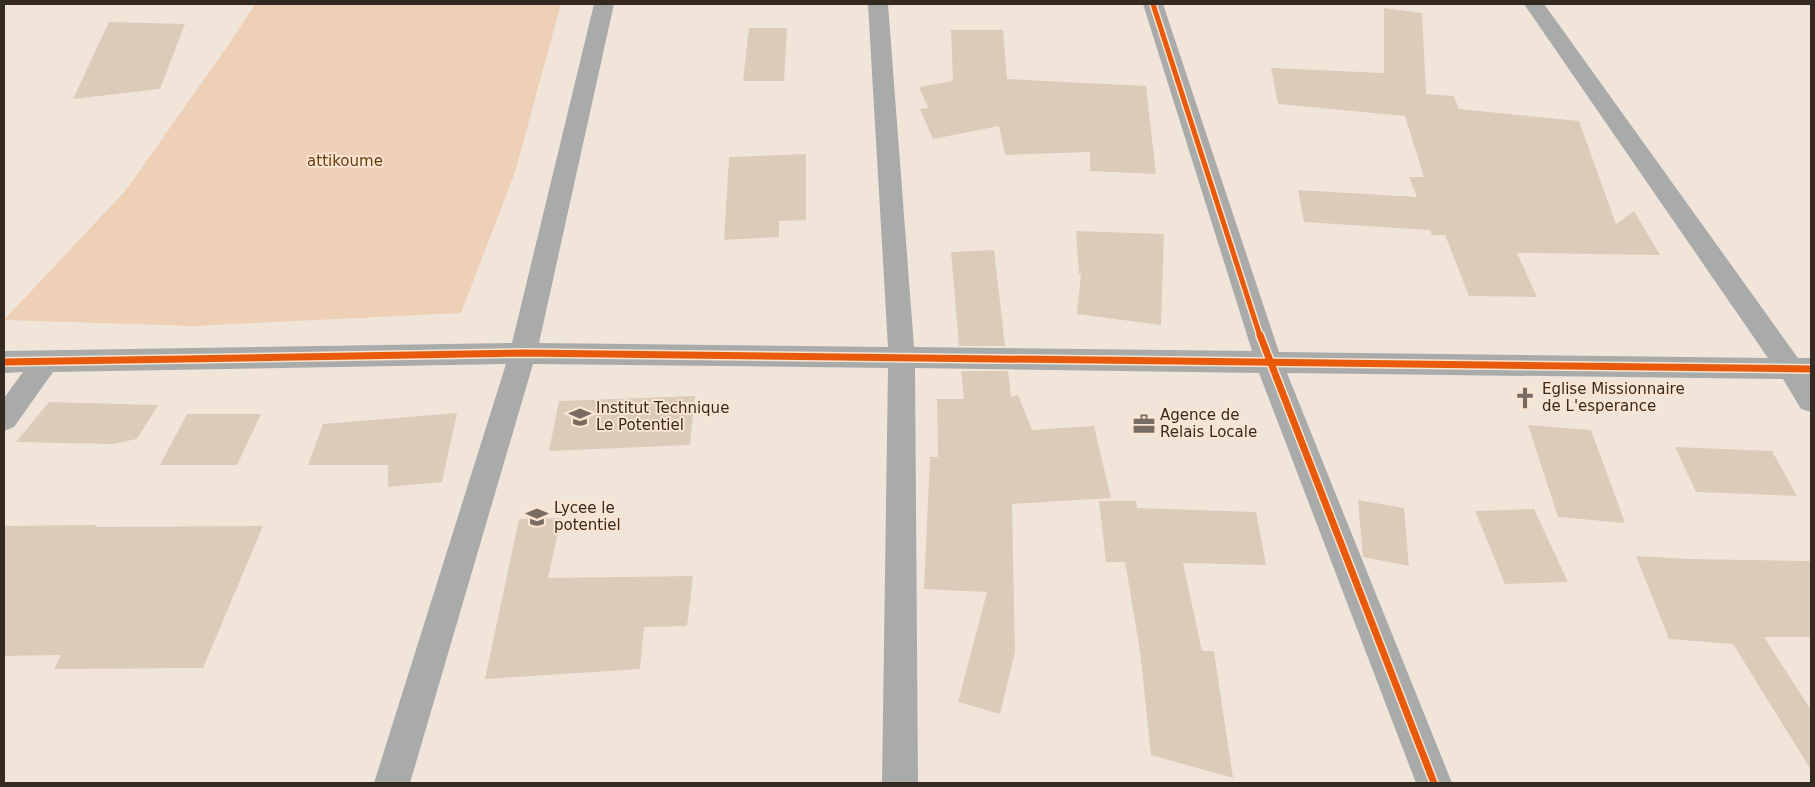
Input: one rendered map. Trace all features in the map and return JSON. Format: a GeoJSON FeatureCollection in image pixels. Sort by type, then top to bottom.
{"type":"FeatureCollection","features":[{"type":"Feature","properties":{"kind":"street"},"geometry":{"type":"LineString","coordinates":[[392,783],[523,353],[604,4]]}},
{"type":"Feature","properties":{"kind":"street"},"geometry":{"type":"LineString","coordinates":[[878,4],[902,359],[900,783]]}},
{"type":"Feature","properties":{"kind":"street"},"geometry":{"type":"LineString","coordinates":[[1153,4],[1270,363],[1434,783]]}},
{"type":"Feature","properties":{"kind":"street"},"geometry":{"type":"LineString","coordinates":[[1534,4],[1801,369],[1811,401]]}},
{"type":"Feature","properties":{"kind":"street"},"geometry":{"type":"LineString","coordinates":[[4,362],[523,353],[1801,369]]}},
{"type":"Feature","properties":{"kind":"street"},"geometry":{"type":"LineString","coordinates":[[4,419],[46,361]]}},
{"type":"Feature","properties":{"kind":"green space","name":"attikoume"},"geometry":{"type":"Polygon","coordinates":[[[255,4],[560,4],[515,172],[461,313],[194,326],[4,320],[126,190],[255,4]]]}},
{"type":"Feature","properties":{"kind":"building"},"geometry":{"type":"Polygon","coordinates":[[[1384,8],[1422,13],[1426,94],[1454,96],[1459,109],[1579,121],[1616,224],[1634,211],[1660,255],[1517,253],[1537,297],[1469,296],[1445,235],[1432,235],[1430,230],[1304,222],[1298,190],[1417,197],[1409,177],[1424,177],[1405,116],[1278,104],[1271,68],[1384,73],[1384,8]]]}},
{"type":"Feature","properties":{"kind":"building"},"geometry":{"type":"Polygon","coordinates":[[[109,22],[185,24],[160,89],[73,99],[109,22]]]}},
{"type":"Feature","properties":{"kind":"building"},"geometry":{"type":"Polygon","coordinates":[[[749,28],[787,28],[784,81],[743,81],[749,28]]]}},
{"type":"Feature","properties":{"kind":"building"},"geometry":{"type":"Polygon","coordinates":[[[951,30],[1003,30],[1007,79],[1146,86],[1156,174],[1090,171],[1090,152],[1005,155],[999,126],[933,139],[920,109],[928,108],[919,87],[953,81],[951,30]]]}},
{"type":"Feature","properties":{"kind":"building"},"geometry":{"type":"Polygon","coordinates":[[[806,154],[806,220],[779,221],[779,237],[724,240],[729,157],[806,154]]]}},
{"type":"Feature","properties":{"kind":"building"},"geometry":{"type":"Polygon","coordinates":[[[1076,231],[1164,234],[1161,325],[1077,314],[1081,273],[1079,274],[1076,231]]]}},
{"type":"Feature","properties":{"kind":"building"},"geometry":{"type":"Polygon","coordinates":[[[994,250],[1005,346],[959,346],[951,252],[994,250]]]}},
{"type":"Feature","properties":{"kind":"building"},"geometry":{"type":"Polygon","coordinates":[[[961,371],[1008,371],[1011,397],[1018,395],[1032,430],[1094,426],[1111,498],[1012,504],[1015,652],[1000,714],[958,702],[987,592],[924,589],[930,457],[938,457],[937,399],[964,399],[961,371]]]}},
{"type":"Feature","properties":{"kind":"building"},"geometry":{"type":"Polygon","coordinates":[[[695,396],[690,445],[549,451],[559,401],[695,396]]]}},
{"type":"Feature","properties":{"kind":"building"},"geometry":{"type":"Polygon","coordinates":[[[49,402],[158,405],[137,439],[112,444],[16,442],[49,402]]]}},
{"type":"Feature","properties":{"kind":"building"},"geometry":{"type":"Polygon","coordinates":[[[457,413],[442,482],[388,487],[388,465],[308,465],[323,424],[457,413]]]}},
{"type":"Feature","properties":{"kind":"building"},"geometry":{"type":"Polygon","coordinates":[[[187,414],[261,414],[237,465],[160,465],[187,414]]]}},
{"type":"Feature","properties":{"kind":"building"},"geometry":{"type":"Polygon","coordinates":[[[1528,425],[1591,430],[1625,523],[1558,517],[1528,425]]]}},
{"type":"Feature","properties":{"kind":"building"},"geometry":{"type":"Polygon","coordinates":[[[1675,447],[1772,451],[1797,496],[1696,492],[1675,447]]]}},
{"type":"Feature","properties":{"kind":"building"},"geometry":{"type":"Polygon","coordinates":[[[1358,500],[1404,508],[1409,566],[1363,557],[1358,500]]]}},
{"type":"Feature","properties":{"kind":"building"},"geometry":{"type":"Polygon","coordinates":[[[1099,501],[1136,501],[1137,508],[1256,512],[1266,565],[1183,563],[1202,651],[1214,651],[1233,778],[1151,755],[1140,651],[1125,562],[1106,562],[1099,501]]]}},
{"type":"Feature","properties":{"kind":"building"},"geometry":{"type":"Polygon","coordinates":[[[1534,509],[1568,582],[1505,584],[1475,511],[1534,509]]]}},
{"type":"Feature","properties":{"kind":"building"},"geometry":{"type":"Polygon","coordinates":[[[561,518],[548,578],[693,576],[687,626],[644,627],[640,669],[485,679],[519,519],[561,518]]]}},
{"type":"Feature","properties":{"kind":"building"},"geometry":{"type":"Polygon","coordinates":[[[97,525],[96,527],[263,526],[203,668],[54,669],[61,655],[4,656],[4,526],[97,525]]]}},
{"type":"Feature","properties":{"kind":"building"},"geometry":{"type":"Polygon","coordinates":[[[1636,556],[1811,561],[1811,637],[1764,637],[1811,710],[1811,770],[1733,644],[1669,639],[1636,556]]]}},
{"type":"Feature","properties":{"kind":"cycle path"},"geometry":{"type":"LineString","coordinates":[[1153,4],[1269,363],[1434,783]]}},
{"type":"Feature","properties":{"kind":"cycle path"},"geometry":{"type":"LineString","coordinates":[[4,362],[523,353],[1811,369]]}},
{"type":"Feature","properties":{"kind":"place","name":"Eglise Missionnaire de L'esperance"},"geometry":{"type":"Point","coordinates":[1525,398]}},
{"type":"Feature","properties":{"kind":"place","name":"Institut Technique Le Potentiel"},"geometry":{"type":"Point","coordinates":[580,417]}},
{"type":"Feature","properties":{"kind":"place","name":"Agence de Relais Locale"},"geometry":{"type":"Point","coordinates":[1144,424]}},
{"type":"Feature","properties":{"kind":"place","name":"Lycee le potentiel"},"geometry":{"type":"Point","coordinates":[537,517]}}]}
